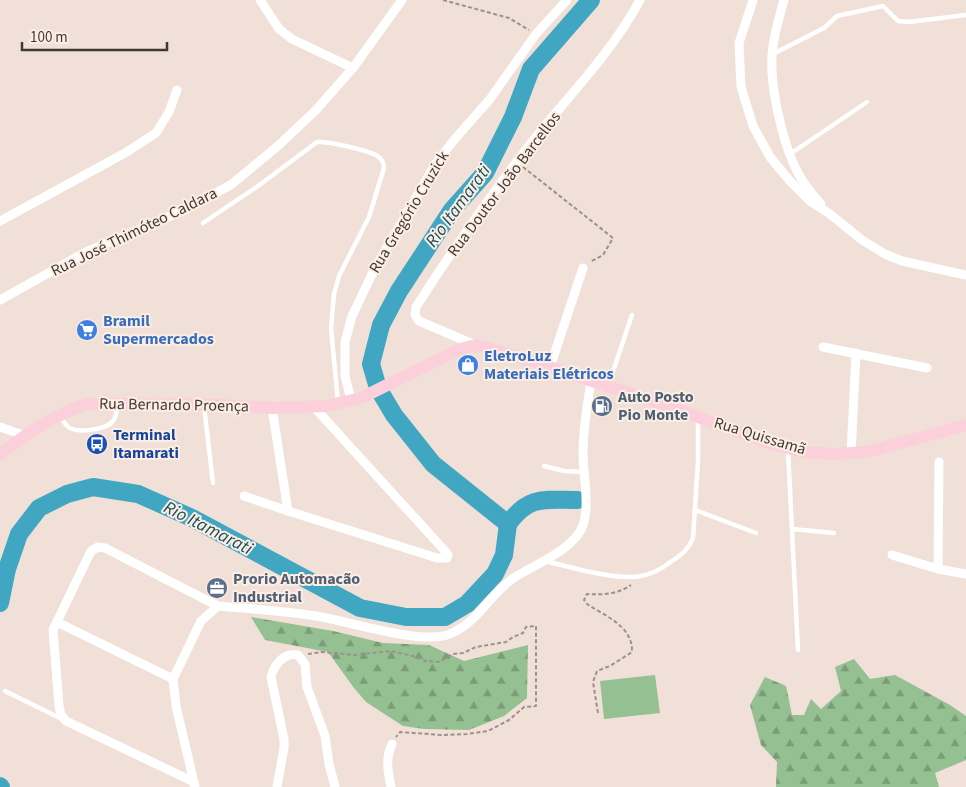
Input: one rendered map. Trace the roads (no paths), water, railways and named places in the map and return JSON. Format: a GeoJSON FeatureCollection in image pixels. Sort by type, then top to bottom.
{"type":"FeatureCollection","features":[{"type":"Feature","properties":{"kind":"street"},"geometry":{"type":"LineString","coordinates":[[260,0],[279,29],[292,39],[353,68]]}},
{"type":"Feature","properties":{"kind":"street","name":"Rua José Thimóteo Caldara"},"geometry":{"type":"LineString","coordinates":[[0,300],[86,252],[187,209],[232,184],[279,145],[316,110],[353,68],[402,0]]}},
{"type":"Feature","properties":{"kind":"street","name":"Rua Gregório Cruzick"},"geometry":{"type":"LineString","coordinates":[[350,401],[345,376],[345,342],[352,316],[406,212],[436,163],[490,100],[558,4],[567,0]]}},
{"type":"Feature","properties":{"kind":"street","name":"Rua Doutor João Barcellos"},"geometry":{"type":"LineString","coordinates":[[476,345],[423,324],[416,318],[415,311],[453,250],[544,127],[612,47],[640,0]]}},
{"type":"Feature","properties":{"kind":"street"},"geometry":{"type":"LineString","coordinates":[[752,0],[739,44],[741,87],[745,104],[761,144],[770,157],[811,202],[830,214],[862,240],[893,258],[966,275]]}},
{"type":"Feature","properties":{"kind":"street"},"geometry":{"type":"LineString","coordinates":[[784,0],[774,35],[771,73],[780,118],[795,169],[804,184],[830,214]]}},
{"type":"Feature","properties":{"kind":"street"},"geometry":{"type":"LineString","coordinates":[[0,221],[125,153],[156,133],[169,112],[177,90]]}},
{"type":"Feature","properties":{"kind":"street"},"geometry":{"type":"LineString","coordinates":[[550,367],[583,268]]}},
{"type":"Feature","properties":{"kind":"street","name":"Rua Bernardo Proença"},"geometry":{"type":"LineString","coordinates":[[0,454],[60,415],[87,404],[204,404],[272,408],[314,407],[350,401],[392,384],[460,349],[476,345]]}},
{"type":"Feature","properties":{"kind":"street","name":"Rua Quissamã"},"geometry":{"type":"LineString","coordinates":[[476,345],[550,367],[698,416],[750,436],[788,448],[820,454],[852,454],[879,449],[966,425]]}},
{"type":"Feature","properties":{"kind":"street"},"geometry":{"type":"LineString","coordinates":[[823,347],[927,368]]}},
{"type":"Feature","properties":{"kind":"street"},"geometry":{"type":"LineString","coordinates":[[852,454],[856,353]]}},
{"type":"Feature","properties":{"kind":"street"},"geometry":{"type":"LineString","coordinates":[[194,784],[66,721],[60,715],[53,630],[91,551],[98,547],[105,548],[218,606],[316,616],[406,634],[446,635],[463,627],[512,578],[544,561],[568,544],[582,528],[585,514],[584,430],[591,382]]}},
{"type":"Feature","properties":{"kind":"street"},"geometry":{"type":"LineString","coordinates":[[244,496],[288,512],[438,558],[447,558],[448,555],[445,551],[314,407]]}},
{"type":"Feature","properties":{"kind":"street"},"geometry":{"type":"LineString","coordinates":[[272,408],[288,512]]}},
{"type":"Feature","properties":{"kind":"street"},"geometry":{"type":"LineString","coordinates":[[0,427],[26,436]]}},
{"type":"Feature","properties":{"kind":"street"},"geometry":{"type":"LineString","coordinates":[[938,569],[939,462]]}},
{"type":"Feature","properties":{"kind":"street"},"geometry":{"type":"LineString","coordinates":[[892,554],[938,569],[966,574]]}},
{"type":"Feature","properties":{"kind":"street"},"geometry":{"type":"LineString","coordinates":[[194,784],[176,706],[173,679],[201,621],[218,606]]}},
{"type":"Feature","properties":{"kind":"street"},"geometry":{"type":"LineString","coordinates":[[57,622],[173,679]]}},
{"type":"Feature","properties":{"kind":"street"},"geometry":{"type":"LineString","coordinates":[[277,787],[284,739],[271,677],[272,670],[281,659],[292,654],[298,655],[305,664],[307,687],[325,736],[328,764],[335,787]]}},
{"type":"Feature","properties":{"kind":"street"},"geometry":{"type":"LineString","coordinates":[[391,787],[387,762],[388,752],[392,744]]}},
{"type":"Feature","properties":{"kind":"lane"},"geometry":{"type":"LineString","coordinates":[[772,55],[824,28],[838,16],[883,6],[898,21],[909,22],[966,14]]}},
{"type":"Feature","properties":{"kind":"lane"},"geometry":{"type":"LineString","coordinates":[[790,154],[867,102]]}},
{"type":"Feature","properties":{"kind":"lane"},"geometry":{"type":"LineString","coordinates":[[203,223],[258,186],[317,142],[328,142],[376,155],[384,163],[369,217],[339,276],[334,294],[331,328],[350,401]]}},
{"type":"Feature","properties":{"kind":"lane"},"geometry":{"type":"LineString","coordinates":[[608,387],[632,315]]}},
{"type":"Feature","properties":{"kind":"lane"},"geometry":{"type":"LineString","coordinates":[[60,415],[67,426],[73,430],[104,428],[112,422],[116,415],[118,403]]}},
{"type":"Feature","properties":{"kind":"lane"},"geometry":{"type":"LineString","coordinates":[[204,404],[213,483]]}},
{"type":"Feature","properties":{"kind":"lane"},"geometry":{"type":"LineString","coordinates":[[544,561],[618,576],[640,576],[668,564],[688,548],[692,538],[695,510],[698,416]]}},
{"type":"Feature","properties":{"kind":"lane"},"geometry":{"type":"LineString","coordinates":[[788,448],[798,650]]}},
{"type":"Feature","properties":{"kind":"lane"},"geometry":{"type":"LineString","coordinates":[[544,466],[564,471],[583,472]]}},
{"type":"Feature","properties":{"kind":"lane"},"geometry":{"type":"LineString","coordinates":[[695,510],[756,533]]}},
{"type":"Feature","properties":{"kind":"lane"},"geometry":{"type":"LineString","coordinates":[[792,529],[834,533]]}},
{"type":"Feature","properties":{"kind":"lane"},"geometry":{"type":"LineString","coordinates":[[5,691],[66,721]]}},
{"type":"Feature","properties":{"kind":"waterway","name":"Rio Itamarati"},"geometry":{"type":"LineString","coordinates":[[0,603],[7,569],[19,534],[39,508],[67,494],[93,487],[138,494],[192,518],[360,608],[406,617],[445,617],[467,604],[495,574],[504,555],[508,524],[433,464],[394,415],[378,388],[371,364],[381,325],[399,291],[452,210],[485,173],[513,117],[531,69],[591,0]]}},
{"type":"Feature","properties":{"kind":"waterway","name":"Rio Itamarati"},"geometry":{"type":"LineString","coordinates":[[508,524],[523,508],[538,501],[578,500]]}},
{"type":"Feature","properties":{"kind":"place","name":"Bramil Supermercados"},"geometry":{"type":"Point","coordinates":[87,330]}},
{"type":"Feature","properties":{"kind":"place","name":"EletroLuz Materiais Elétricos"},"geometry":{"type":"Point","coordinates":[468,365]}},
{"type":"Feature","properties":{"kind":"place","name":"Auto Posto Pio Monte"},"geometry":{"type":"Point","coordinates":[602,406]}},
{"type":"Feature","properties":{"kind":"place","name":"Terminal Itamarati"},"geometry":{"type":"Point","coordinates":[97,444]}},
{"type":"Feature","properties":{"kind":"place","name":"Prorio Automacão Industrial"},"geometry":{"type":"Point","coordinates":[217,588]}}]}
